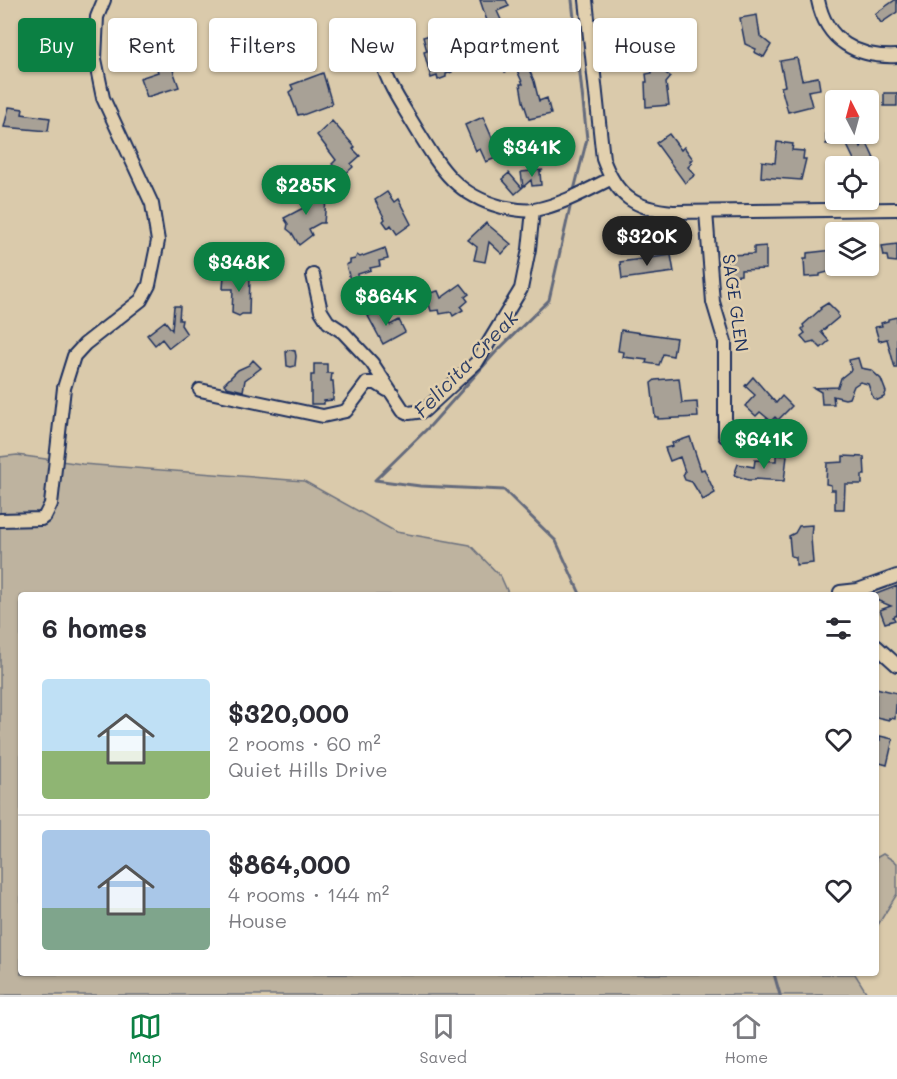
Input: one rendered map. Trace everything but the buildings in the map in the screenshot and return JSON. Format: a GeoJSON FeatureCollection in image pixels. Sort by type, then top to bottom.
{"type":"FeatureCollection","features":[{"type":"Feature","properties":{"kind":"street"},"geometry":{"type":"LineString","coordinates":[[0,520],[41,519],[49,510],[64,388],[74,356],[85,344],[141,300],[147,293],[155,262],[158,241],[152,204],[103,98],[95,59],[98,17],[104,0]]}},
{"type":"Feature","properties":{"kind":"street"},"geometry":{"type":"LineString","coordinates":[[586,0],[603,159],[610,178],[626,198],[654,211],[897,209]]}},
{"type":"Feature","properties":{"kind":"street"},"geometry":{"type":"LineString","coordinates":[[818,0],[825,24],[834,37],[849,47],[873,55],[897,56]]}},
{"type":"Feature","properties":{"kind":"street"},"geometry":{"type":"LineString","coordinates":[[384,72],[438,164],[463,191],[484,202],[518,210],[533,210],[569,200],[610,178]]}},
{"type":"Feature","properties":{"kind":"street"},"geometry":{"type":"LineString","coordinates":[[313,275],[321,311],[328,322],[343,332],[372,363],[403,410],[424,411],[477,362],[521,289],[529,249],[533,210]]}},
{"type":"Feature","properties":{"kind":"street","name":"SAGE GLEN"},"geometry":{"type":"LineString","coordinates":[[706,212],[713,302],[726,342],[725,436]]}},
{"type":"Feature","properties":{"kind":"street"},"geometry":{"type":"LineString","coordinates":[[200,390],[323,416],[346,411],[367,383],[376,383],[391,392]]}},
{"type":"Feature","properties":{"kind":"street"},"geometry":{"type":"LineString","coordinates":[[849,592],[897,576]]}},
{"type":"Feature","properties":{"kind":"street"},"geometry":{"type":"LineString","coordinates":[[879,650],[897,665]]}},
{"type":"Feature","properties":{"kind":"shaded area"},"geometry":{"type":"Polygon","coordinates":[[[17,455],[82,464],[304,481],[396,532],[470,545],[501,577],[508,592],[18,592],[18,976],[856,976],[868,995],[0,995],[0,457],[17,455]]]}},
{"type":"Feature","properties":{"kind":"shaded area"},"geometry":{"type":"Polygon","coordinates":[[[883,854],[897,863],[897,894],[879,923],[879,856],[883,854]]]}},
{"type":"Feature","properties":{"kind":"waterway","name":"Felicita Creak"},"geometry":{"type":"LineString","coordinates":[[572,0],[587,139],[573,194]]}},
{"type":"Feature","properties":{"kind":"waterway","name":"Felicita Creak"},"geometry":{"type":"LineString","coordinates":[[571,203],[549,300],[495,353],[431,425],[375,480],[420,486],[504,490],[556,541],[579,592]]}},
{"type":"Feature","properties":{"kind":"waterway","name":"Felicita Creak"},"geometry":{"type":"LineString","coordinates":[[775,976],[780,995]]}}]}
